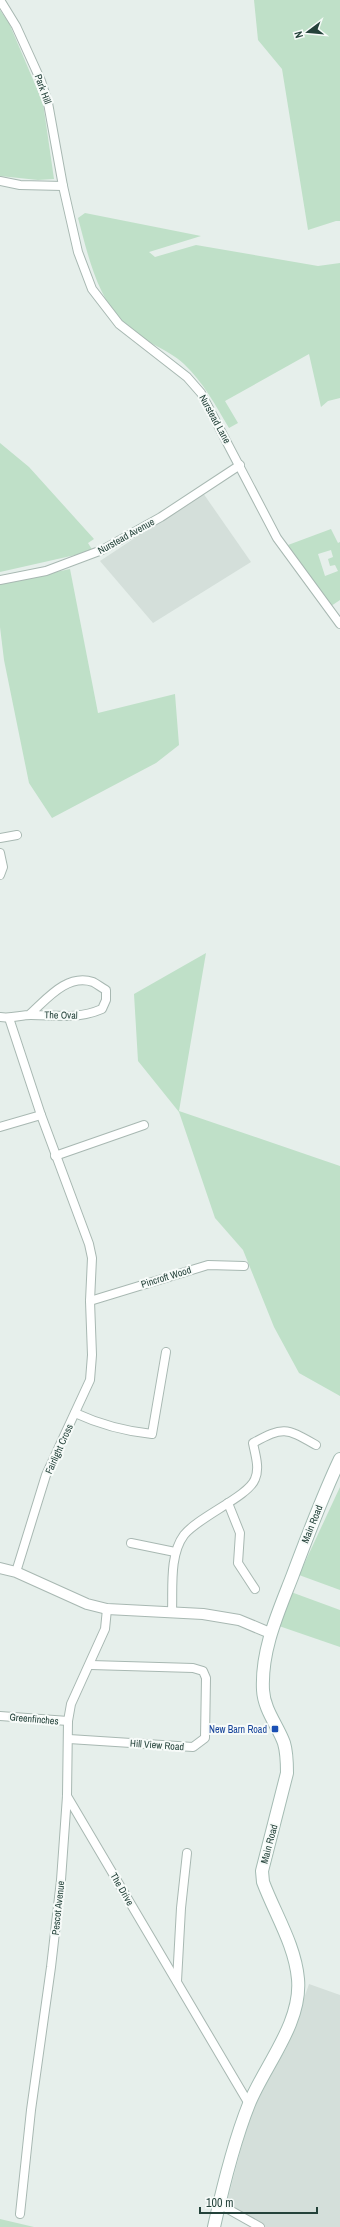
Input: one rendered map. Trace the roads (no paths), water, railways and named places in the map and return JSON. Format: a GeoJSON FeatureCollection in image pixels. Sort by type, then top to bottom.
{"type":"FeatureCollection","features":[{"type":"Feature","properties":{"kind":"main road","name":"Main Road"},"geometry":{"type":"LineString","coordinates":[[214,2227],[225,2179],[249,2104],[293,2017],[298,1987],[297,1965],[292,1950],[263,1882],[262,1871],[287,1773],[287,1758],[284,1743],[267,1709],[263,1691],[264,1667],[270,1633],[309,1531],[340,1459]]}},
{"type":"Feature","properties":{"kind":"street","name":"Park Hill"},"geometry":{"type":"LineString","coordinates":[[0,0],[16,26],[41,81],[48,103],[63,186]]}},
{"type":"Feature","properties":{"kind":"street"},"geometry":{"type":"LineString","coordinates":[[0,181],[20,185],[63,186]]}},
{"type":"Feature","properties":{"kind":"street","name":"Nurstead Lane"},"geometry":{"type":"LineString","coordinates":[[63,186],[78,252],[92,289],[119,324],[187,377],[201,392],[277,538],[340,624]]}},
{"type":"Feature","properties":{"kind":"street","name":"Nurstead Avenue"},"geometry":{"type":"LineString","coordinates":[[0,580],[46,571],[102,550],[161,517],[240,465]]}},
{"type":"Feature","properties":{"kind":"street"},"geometry":{"type":"LineString","coordinates":[[0,838],[17,835]]}},
{"type":"Feature","properties":{"kind":"street"},"geometry":{"type":"LineString","coordinates":[[0,852],[3,867],[0,875]]}},
{"type":"Feature","properties":{"kind":"street","name":"The Oval"},"geometry":{"type":"LineString","coordinates":[[0,1017],[9,1018],[30,1014],[72,1017],[88,1015],[102,1009],[106,1000],[106,990],[92,982],[76,981],[62,986],[30,1014]]}},
{"type":"Feature","properties":{"kind":"street"},"geometry":{"type":"LineString","coordinates":[[9,1018],[55,1156],[92,1258],[90,1301],[92,1355],[90,1380],[75,1413]]}},
{"type":"Feature","properties":{"kind":"street"},"geometry":{"type":"LineString","coordinates":[[0,1127],[41,1115]]}},
{"type":"Feature","properties":{"kind":"street"},"geometry":{"type":"LineString","coordinates":[[55,1156],[144,1124]]}},
{"type":"Feature","properties":{"kind":"street","name":"Pincroft Wood"},"geometry":{"type":"LineString","coordinates":[[90,1301],[208,1265],[244,1266]]}},
{"type":"Feature","properties":{"kind":"street","name":"Fairlight Cross"},"geometry":{"type":"LineString","coordinates":[[16,1572],[46,1475],[75,1413],[106,1427],[126,1432],[152,1434],[166,1352]]}},
{"type":"Feature","properties":{"kind":"street"},"geometry":{"type":"LineString","coordinates":[[172,1612],[175,1552],[184,1536],[198,1522],[228,1503],[255,1480],[257,1468],[253,1443],[271,1433],[291,1431],[316,1445]]}},
{"type":"Feature","properties":{"kind":"street"},"geometry":{"type":"LineString","coordinates":[[228,1503],[240,1534],[238,1563],[254,1589]]}},
{"type":"Feature","properties":{"kind":"street"},"geometry":{"type":"LineString","coordinates":[[131,1543],[175,1552]]}},
{"type":"Feature","properties":{"kind":"street"},"geometry":{"type":"LineString","coordinates":[[0,1568],[16,1572],[87,1604],[107,1609],[172,1612],[239,1620],[270,1633]]}},
{"type":"Feature","properties":{"kind":"street","name":"Pescot Avenue"},"geometry":{"type":"LineString","coordinates":[[20,2214],[30,2110],[51,1967],[67,1796],[69,1739],[68,1721],[71,1704],[91,1665],[105,1629],[107,1609]]}},
{"type":"Feature","properties":{"kind":"street","name":"Hill View Road"},"geometry":{"type":"LineString","coordinates":[[69,1739],[193,1748],[206,1738],[206,1678],[203,1671],[193,1668],[91,1665]]}},
{"type":"Feature","properties":{"kind":"street","name":"Greenfinches"},"geometry":{"type":"LineString","coordinates":[[0,1716],[68,1721]]}},
{"type":"Feature","properties":{"kind":"street","name":"The Drive"},"geometry":{"type":"LineString","coordinates":[[67,1796],[249,2104]]}},
{"type":"Feature","properties":{"kind":"street"},"geometry":{"type":"LineString","coordinates":[[177,1982],[181,1908],[187,1853]]}},
{"type":"Feature","properties":{"kind":"street"},"geometry":{"type":"LineString","coordinates":[[219,2204],[260,2227]]}},
{"type":"Feature","properties":{"kind":"place","name":"New Barn Road"},"geometry":{"type":"Point","coordinates":[275,1729]}}]}
